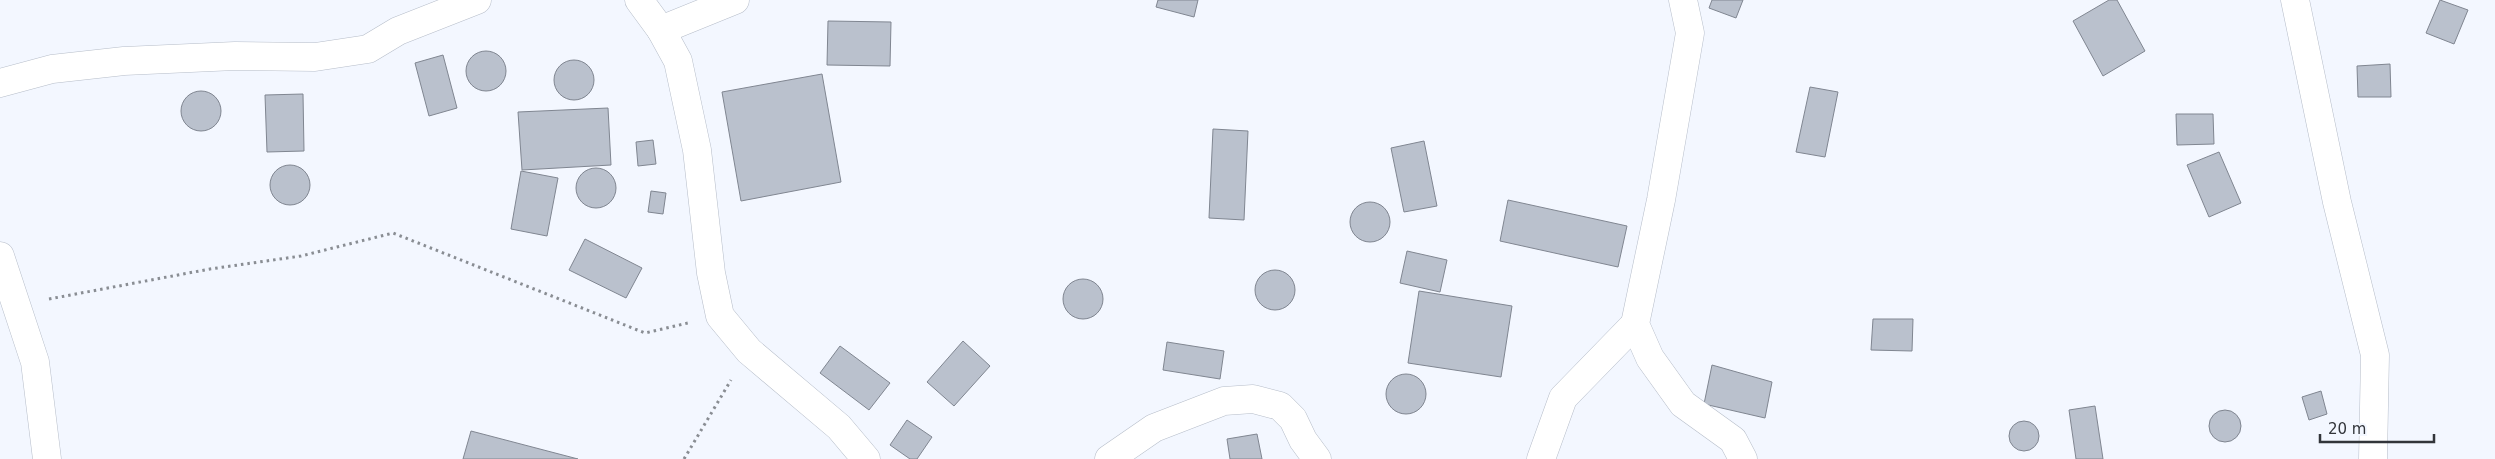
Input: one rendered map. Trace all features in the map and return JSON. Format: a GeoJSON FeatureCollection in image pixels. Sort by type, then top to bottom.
{"type":"FeatureCollection","features":[{"type":"Feature","properties":{"kind":"street"},"geometry":{"type":"LineString","coordinates":[[0,83],[52,69],[124,61],[235,56],[315,57],[368,49],[398,31],[477,0]]}},
{"type":"Feature","properties":{"kind":"street"},"geometry":{"type":"LineString","coordinates":[[639,0],[661,30],[678,61],[697,150],[711,274],[720,316],[749,351],[839,427],[866,459]]}},
{"type":"Feature","properties":{"kind":"street"},"geometry":{"type":"LineString","coordinates":[[661,30],[735,0]]}},
{"type":"Feature","properties":{"kind":"street"},"geometry":{"type":"LineString","coordinates":[[1541,459],[1563,398],[1635,324],[1661,200],[1690,33],[1683,0]]}},
{"type":"Feature","properties":{"kind":"street"},"geometry":{"type":"LineString","coordinates":[[2295,0],[2337,202],[2375,355],[2373,459]]}},
{"type":"Feature","properties":{"kind":"street"},"geometry":{"type":"LineString","coordinates":[[1,260],[35,362],[47,459]]}},
{"type":"Feature","properties":{"kind":"street"},"geometry":{"type":"LineString","coordinates":[[1635,324],[1650,358],[1683,404],[1733,440],[1743,459]]}},
{"type":"Feature","properties":{"kind":"street"},"geometry":{"type":"LineString","coordinates":[[1109,459],[1154,428],[1224,401],[1253,399],[1280,406],[1293,419],[1303,440],[1317,459]]}},
{"type":"Feature","properties":{"kind":"path"},"geometry":{"type":"LineString","coordinates":[[16,305],[210,269],[301,256],[393,233],[645,333],[720,316]]}},
{"type":"Feature","properties":{"kind":"path"},"geometry":{"type":"LineString","coordinates":[[684,459],[749,351]]}},
{"type":"Feature","properties":{"kind":"building"},"geometry":{"type":"Polygon","coordinates":[[[1158,0],[1198,0],[1194,17],[1156,7],[1158,0]]]}},
{"type":"Feature","properties":{"kind":"building"},"geometry":{"type":"Polygon","coordinates":[[[1712,0],[1743,0],[1736,18],[1709,8],[1712,0]]]}},
{"type":"Feature","properties":{"kind":"building"},"geometry":{"type":"Polygon","coordinates":[[[2109,0],[2117,0],[2145,51],[2103,76],[2073,21],[2109,0]]]}},
{"type":"Feature","properties":{"kind":"building"},"geometry":{"type":"Polygon","coordinates":[[[2440,0],[2468,10],[2454,44],[2426,33],[2440,0]]]}},
{"type":"Feature","properties":{"kind":"building"},"geometry":{"type":"Polygon","coordinates":[[[828,21],[891,22],[890,66],[827,65],[828,21]]]}},
{"type":"Feature","properties":{"kind":"building"},"geometry":{"type":"Polygon","coordinates":[[[486,51],[500,57],[506,71],[500,85],[486,91],[472,85],[466,71],[472,57],[486,51]]]}},
{"type":"Feature","properties":{"kind":"building"},"geometry":{"type":"Polygon","coordinates":[[[443,55],[457,108],[429,116],[415,63],[443,55]]]}},
{"type":"Feature","properties":{"kind":"building"},"geometry":{"type":"Polygon","coordinates":[[[574,60],[588,66],[594,80],[588,94],[574,100],[560,94],[554,80],[560,66],[574,60]]]}},
{"type":"Feature","properties":{"kind":"building"},"geometry":{"type":"Polygon","coordinates":[[[2390,64],[2391,97],[2358,97],[2357,66],[2390,64]]]}},
{"type":"Feature","properties":{"kind":"building"},"geometry":{"type":"Polygon","coordinates":[[[822,74],[841,182],[741,201],[722,92],[822,74]]]}},
{"type":"Feature","properties":{"kind":"building"},"geometry":{"type":"Polygon","coordinates":[[[1810,87],[1838,92],[1825,157],[1796,152],[1810,87]]]}},
{"type":"Feature","properties":{"kind":"building"},"geometry":{"type":"Polygon","coordinates":[[[201,91],[215,97],[221,111],[215,125],[201,131],[187,125],[181,111],[187,97],[201,91]]]}},
{"type":"Feature","properties":{"kind":"building"},"geometry":{"type":"Polygon","coordinates":[[[303,94],[304,151],[267,152],[265,95],[303,94]]]}},
{"type":"Feature","properties":{"kind":"building"},"geometry":{"type":"Polygon","coordinates":[[[608,108],[611,165],[522,170],[518,112],[608,108]]]}},
{"type":"Feature","properties":{"kind":"building"},"geometry":{"type":"Polygon","coordinates":[[[2176,114],[2213,114],[2214,144],[2177,145],[2176,114]]]}},
{"type":"Feature","properties":{"kind":"building"},"geometry":{"type":"Polygon","coordinates":[[[1213,129],[1248,131],[1244,220],[1209,218],[1213,129]]]}},
{"type":"Feature","properties":{"kind":"building"},"geometry":{"type":"Polygon","coordinates":[[[653,140],[656,164],[638,166],[636,142],[653,140]]]}},
{"type":"Feature","properties":{"kind":"building"},"geometry":{"type":"Polygon","coordinates":[[[1424,141],[1437,206],[1404,212],[1391,148],[1424,141]]]}},
{"type":"Feature","properties":{"kind":"building"},"geometry":{"type":"Polygon","coordinates":[[[2219,152],[2241,203],[2209,217],[2187,165],[2219,152]]]}},
{"type":"Feature","properties":{"kind":"building"},"geometry":{"type":"Polygon","coordinates":[[[290,165],[304,171],[310,185],[304,199],[290,205],[276,199],[270,185],[276,171],[290,165]]]}},
{"type":"Feature","properties":{"kind":"building"},"geometry":{"type":"Polygon","coordinates":[[[596,168],[610,174],[616,188],[610,202],[596,208],[582,202],[576,188],[582,174],[596,168]]]}},
{"type":"Feature","properties":{"kind":"building"},"geometry":{"type":"Polygon","coordinates":[[[521,171],[558,178],[547,236],[511,229],[521,171]]]}},
{"type":"Feature","properties":{"kind":"building"},"geometry":{"type":"Polygon","coordinates":[[[651,191],[666,193],[663,214],[648,212],[651,191]]]}},
{"type":"Feature","properties":{"kind":"building"},"geometry":{"type":"Polygon","coordinates":[[[1508,200],[1627,226],[1618,267],[1500,241],[1508,200]]]}},
{"type":"Feature","properties":{"kind":"building"},"geometry":{"type":"Polygon","coordinates":[[[1370,202],[1384,208],[1390,222],[1384,236],[1370,242],[1356,236],[1350,222],[1356,208],[1370,202]]]}},
{"type":"Feature","properties":{"kind":"building"},"geometry":{"type":"Polygon","coordinates":[[[585,239],[642,268],[626,298],[569,270],[585,239]]]}},
{"type":"Feature","properties":{"kind":"building"},"geometry":{"type":"Polygon","coordinates":[[[1407,251],[1447,260],[1440,292],[1400,283],[1407,251]]]}},
{"type":"Feature","properties":{"kind":"building"},"geometry":{"type":"Polygon","coordinates":[[[1275,270],[1289,276],[1295,290],[1289,304],[1275,310],[1261,304],[1255,290],[1261,276],[1275,270]]]}},
{"type":"Feature","properties":{"kind":"building"},"geometry":{"type":"Polygon","coordinates":[[[1083,279],[1097,285],[1103,299],[1097,313],[1083,319],[1069,313],[1063,299],[1069,285],[1083,279]]]}},
{"type":"Feature","properties":{"kind":"building"},"geometry":{"type":"Polygon","coordinates":[[[1419,291],[1512,306],[1501,377],[1408,363],[1419,291]]]}},
{"type":"Feature","properties":{"kind":"building"},"geometry":{"type":"Polygon","coordinates":[[[1873,319],[1913,319],[1912,351],[1871,350],[1873,319]]]}},
{"type":"Feature","properties":{"kind":"building"},"geometry":{"type":"Polygon","coordinates":[[[963,341],[990,366],[954,406],[927,382],[963,341]]]}},
{"type":"Feature","properties":{"kind":"building"},"geometry":{"type":"Polygon","coordinates":[[[1167,342],[1224,351],[1220,379],[1163,370],[1167,342]]]}},
{"type":"Feature","properties":{"kind":"building"},"geometry":{"type":"Polygon","coordinates":[[[840,346],[890,383],[869,410],[820,373],[840,346]]]}},
{"type":"Feature","properties":{"kind":"building"},"geometry":{"type":"Polygon","coordinates":[[[1712,365],[1772,382],[1765,418],[1704,404],[1712,365]]]}},
{"type":"Feature","properties":{"kind":"building"},"geometry":{"type":"Polygon","coordinates":[[[1406,374],[1420,380],[1426,394],[1420,408],[1406,414],[1392,408],[1386,394],[1392,380],[1406,374]]]}},
{"type":"Feature","properties":{"kind":"building"},"geometry":{"type":"Polygon","coordinates":[[[2321,391],[2327,414],[2309,420],[2302,397],[2321,391]]]}},
{"type":"Feature","properties":{"kind":"building"},"geometry":{"type":"Polygon","coordinates":[[[2095,406],[2103,459],[2076,459],[2069,410],[2095,406]]]}},
{"type":"Feature","properties":{"kind":"building"},"geometry":{"type":"Polygon","coordinates":[[[2225,410],[2231,411],[2236,415],[2240,420],[2240,432],[2236,437],[2231,441],[2225,442],[2219,441],[2214,437],[2210,432],[2209,426],[2210,420],[2214,415],[2219,411],[2225,410]]]}},
{"type":"Feature","properties":{"kind":"building"},"geometry":{"type":"Polygon","coordinates":[[[907,420],[932,437],[917,459],[910,459],[890,445],[907,420]]]}},
{"type":"Feature","properties":{"kind":"building"},"geometry":{"type":"Polygon","coordinates":[[[2024,421],[2035,425],[2039,436],[2035,447],[2024,451],[2013,447],[2009,436],[2013,425],[2024,421]]]}},
{"type":"Feature","properties":{"kind":"building"},"geometry":{"type":"Polygon","coordinates":[[[471,431],[578,459],[463,459],[471,431]]]}},
{"type":"Feature","properties":{"kind":"building"},"geometry":{"type":"Polygon","coordinates":[[[1257,434],[1262,459],[1230,459],[1227,439],[1257,434]]]}}]}
